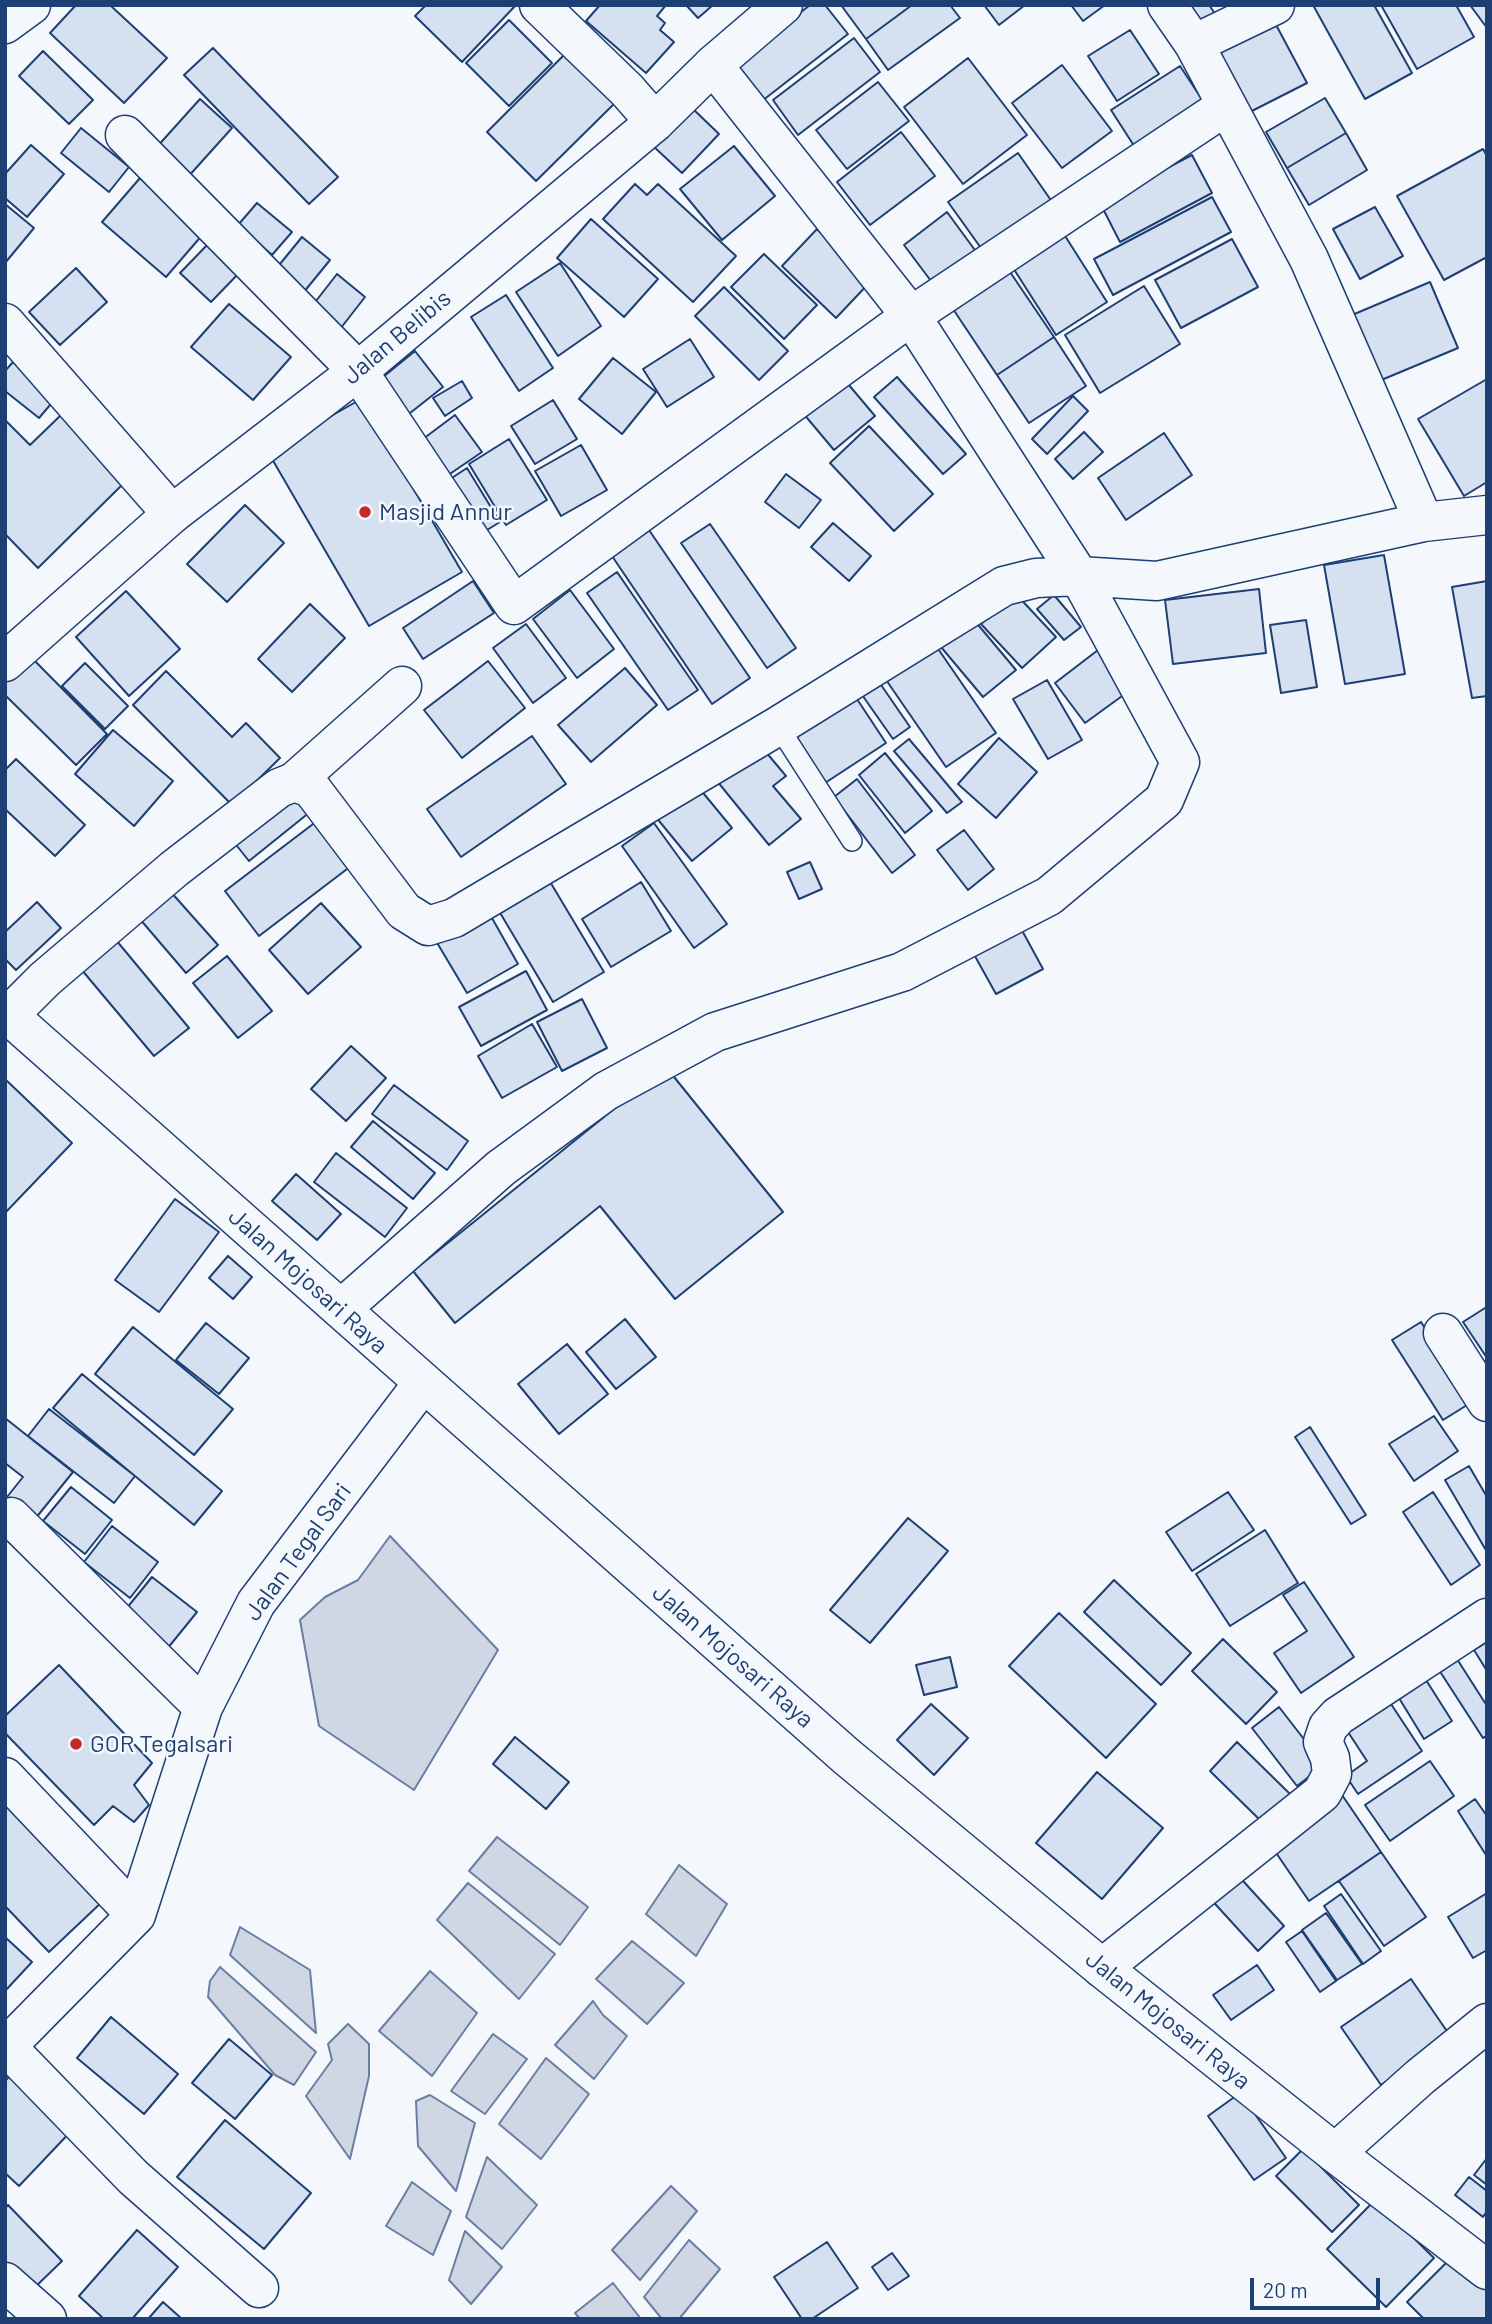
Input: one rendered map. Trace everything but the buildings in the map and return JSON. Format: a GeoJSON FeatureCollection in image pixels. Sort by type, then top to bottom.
{"type":"FeatureCollection","features":[{"type":"Feature","properties":{"kind":"street"},"geometry":{"type":"LineString","coordinates":[[5,24],[31,5]]}},
{"type":"Feature","properties":{"kind":"street"},"geometry":{"type":"LineString","coordinates":[[539,5],[627,90],[655,122]]}},
{"type":"Feature","properties":{"kind":"street"},"geometry":{"type":"LineString","coordinates":[[1167,5],[1194,44],[1309,259],[1424,522]]}},
{"type":"Feature","properties":{"kind":"street"},"geometry":{"type":"LineString","coordinates":[[1194,44],[1275,5]]}},
{"type":"Feature","properties":{"kind":"street","name":"Jalan Belibis"},"geometry":{"type":"LineString","coordinates":[[5,662],[172,514],[358,371],[655,122],[713,65],[780,6]]}},
{"type":"Feature","properties":{"kind":"street"},"geometry":{"type":"LineString","coordinates":[[341,1310],[501,1168],[606,1091],[715,1032],[902,972],[1049,896],[1164,800],[1180,762],[1079,576],[911,316],[713,65]]}},
{"type":"Feature","properties":{"kind":"street"},"geometry":{"type":"LineString","coordinates":[[125,135],[358,371],[514,605],[911,316],[1226,106]]}},
{"type":"Feature","properties":{"kind":"street"},"geometry":{"type":"LineString","coordinates":[[5,323],[172,514]]}},
{"type":"Feature","properties":{"kind":"street"},"geometry":{"type":"LineString","coordinates":[[294,782],[311,788],[404,911],[428,926],[454,918],[778,726],[1004,586],[1036,578],[1079,576],[1157,581],[1424,522],[1487,515]]}},
{"type":"Feature","properties":{"kind":"street"},"geometry":{"type":"LineString","coordinates":[[7,1014],[174,869],[279,788],[294,782],[402,686]]}},
{"type":"Feature","properties":{"kind":"street","name":"Jalan Mojosari Raya"},"geometry":{"type":"LineString","coordinates":[[7,1014],[846,1756],[1102,1968],[1487,2270]]}},
{"type":"Feature","properties":{"kind":"street"},"geometry":{"type":"LineString","coordinates":[[1443,1333],[1487,1402]]}},
{"type":"Feature","properties":{"kind":"street","name":"Jalan Tegal Sari"},"geometry":{"type":"LineString","coordinates":[[6,2046],[136,1915],[203,1707],[256,1603],[423,1383]]}},
{"type":"Feature","properties":{"kind":"street"},"geometry":{"type":"LineString","coordinates":[[11,1517],[203,1707]]}},
{"type":"Feature","properties":{"kind":"street"},"geometry":{"type":"LineString","coordinates":[[1102,1968],[1322,1793],[1332,1774],[1330,1758],[1322,1742],[1328,1727],[1338,1716],[1487,1618]]}},
{"type":"Feature","properties":{"kind":"street"},"geometry":{"type":"LineString","coordinates":[[5,1777],[136,1915]]}},
{"type":"Feature","properties":{"kind":"street"},"geometry":{"type":"LineString","coordinates":[[1335,2153],[1420,2077],[1487,2024]]}},
{"type":"Feature","properties":{"kind":"street"},"geometry":{"type":"LineString","coordinates":[[6,2046],[133,2177],[260,2288]]}},
{"type":"Feature","properties":{"kind":"street"},"geometry":{"type":"LineString","coordinates":[[5,2282],[47,2319]]}},
{"type":"Feature","properties":{"kind":"lane"},"geometry":{"type":"LineString","coordinates":[[778,726],[852,841]]}},
{"type":"Feature","properties":{"kind":"shaded area"},"geometry":{"type":"Polygon","coordinates":[[[390,1536],[498,1650],[414,1790],[319,1726],[300,1620],[325,1597],[358,1580],[390,1536]]]}},
{"type":"Feature","properties":{"kind":"shaded area"},"geometry":{"type":"Polygon","coordinates":[[[497,1837],[588,1907],[560,1945],[469,1871],[497,1837]]]}},
{"type":"Feature","properties":{"kind":"shaded area"},"geometry":{"type":"Polygon","coordinates":[[[679,1865],[727,1904],[696,1956],[646,1914],[679,1865]]]}},
{"type":"Feature","properties":{"kind":"shaded area"},"geometry":{"type":"Polygon","coordinates":[[[468,1883],[555,1954],[519,1999],[437,1920],[468,1883]]]}},
{"type":"Feature","properties":{"kind":"shaded area"},"geometry":{"type":"Polygon","coordinates":[[[240,1927],[310,1970],[316,2033],[230,1955],[240,1927]]]}},
{"type":"Feature","properties":{"kind":"shaded area"},"geometry":{"type":"Polygon","coordinates":[[[632,1941],[684,1983],[647,2024],[596,1979],[632,1941]]]}},
{"type":"Feature","properties":{"kind":"shaded area"},"geometry":{"type":"Polygon","coordinates":[[[220,1967],[316,2052],[294,2085],[275,2075],[208,1997],[210,1981],[220,1967]]]}},
{"type":"Feature","properties":{"kind":"shaded area"},"geometry":{"type":"Polygon","coordinates":[[[430,1971],[477,2013],[432,2076],[379,2031],[430,1971]]]}},
{"type":"Feature","properties":{"kind":"shaded area"},"geometry":{"type":"Polygon","coordinates":[[[593,2001],[603,2015],[627,2036],[594,2079],[555,2045],[593,2001]]]}},
{"type":"Feature","properties":{"kind":"shaded area"},"geometry":{"type":"Polygon","coordinates":[[[348,2024],[369,2044],[369,2076],[350,2159],[306,2096],[332,2060],[328,2044],[348,2024]]]}},
{"type":"Feature","properties":{"kind":"shaded area"},"geometry":{"type":"Polygon","coordinates":[[[493,2034],[527,2059],[485,2114],[451,2091],[493,2034]]]}},
{"type":"Feature","properties":{"kind":"shaded area"},"geometry":{"type":"Polygon","coordinates":[[[546,2058],[589,2094],[541,2159],[499,2124],[546,2058]]]}},
{"type":"Feature","properties":{"kind":"shaded area"},"geometry":{"type":"Polygon","coordinates":[[[430,2095],[475,2123],[456,2191],[418,2146],[416,2101],[430,2095]]]}},
{"type":"Feature","properties":{"kind":"shaded area"},"geometry":{"type":"Polygon","coordinates":[[[487,2157],[537,2205],[502,2249],[466,2217],[487,2157]]]}},
{"type":"Feature","properties":{"kind":"shaded area"},"geometry":{"type":"Polygon","coordinates":[[[412,2182],[451,2211],[433,2255],[386,2226],[412,2182]]]}},
{"type":"Feature","properties":{"kind":"shaded area"},"geometry":{"type":"Polygon","coordinates":[[[671,2186],[697,2211],[640,2280],[612,2250],[671,2186]]]}},
{"type":"Feature","properties":{"kind":"shaded area"},"geometry":{"type":"Polygon","coordinates":[[[465,2231],[502,2267],[471,2304],[449,2280],[465,2231]]]}},
{"type":"Feature","properties":{"kind":"shaded area"},"geometry":{"type":"Polygon","coordinates":[[[689,2240],[720,2269],[679,2319],[662,2319],[644,2297],[689,2240]]]}},
{"type":"Feature","properties":{"kind":"shaded area"},"geometry":{"type":"Polygon","coordinates":[[[613,2283],[641,2319],[580,2319],[575,2313],[613,2283]]]}},
{"type":"Feature","properties":{"kind":"place","name":"Masjid Annur"},"geometry":{"type":"Point","coordinates":[365,512]}},
{"type":"Feature","properties":{"kind":"place","name":"GOR Tegalsari"},"geometry":{"type":"Point","coordinates":[76,1744]}}]}
